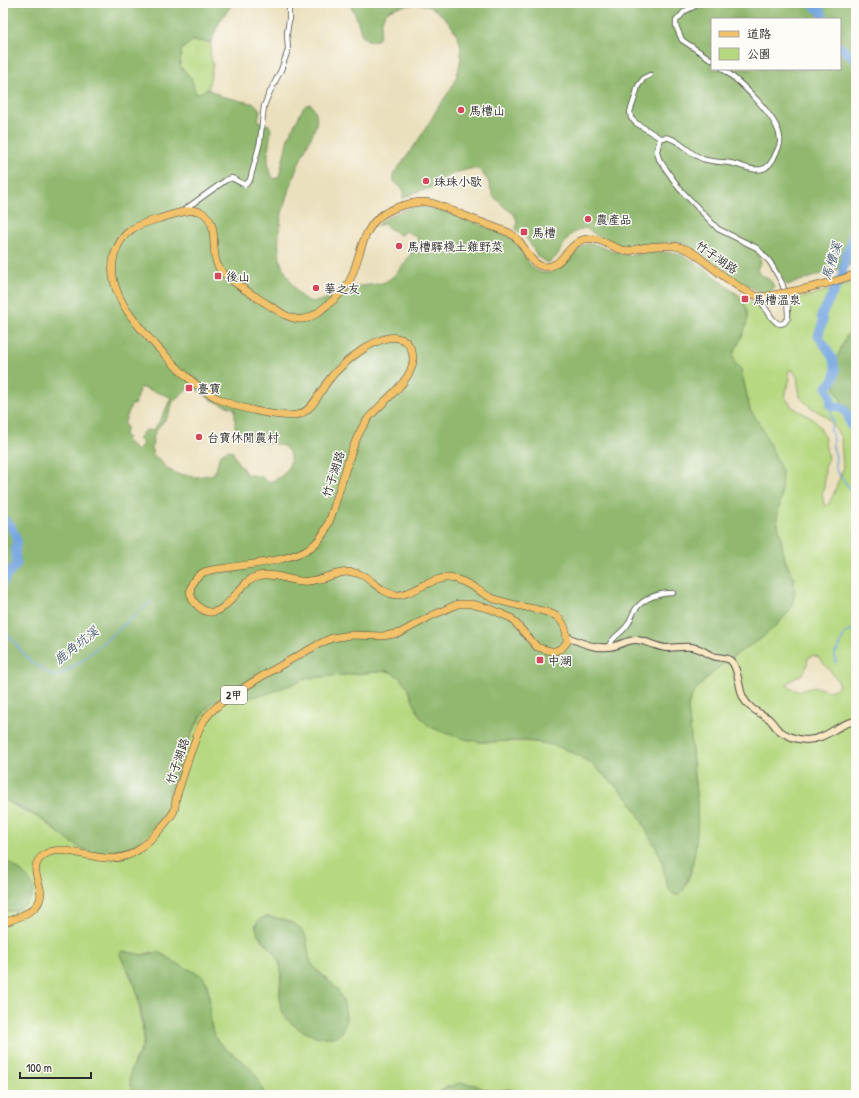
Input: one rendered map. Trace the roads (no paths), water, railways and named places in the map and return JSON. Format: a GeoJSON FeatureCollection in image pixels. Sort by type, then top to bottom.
{"type":"FeatureCollection","features":[{"type":"Feature","properties":{"kind":"main road","name":"竹子湖路"},"geometry":{"type":"LineString","coordinates":[[3,923],[27,913],[33,909],[40,900],[41,890],[36,877],[36,869],[38,861],[51,851],[66,851],[107,859],[129,855],[137,851],[145,844],[173,812],[189,756],[202,724],[215,707],[266,673],[321,643],[332,638],[351,635],[383,636],[400,633],[431,616],[458,604],[471,604],[491,609],[511,618],[537,647],[555,651],[565,645],[567,637],[566,628],[556,617],[547,612],[490,597],[456,579],[448,578],[435,580],[405,594],[397,595],[386,591],[363,575],[350,572],[308,582],[264,575],[253,577],[227,605],[217,611],[206,611],[197,606],[193,600],[190,586],[194,578],[207,571],[289,557],[310,549],[317,543],[328,524],[348,460],[359,435],[368,420],[407,377],[413,364],[413,358],[410,346],[403,339],[392,337],[382,339],[370,345],[351,359],[330,378],[307,410],[300,414],[283,416],[237,406],[215,398],[187,378],[130,317],[112,277],[112,261],[120,241],[127,232],[142,223],[181,212],[194,210],[200,212],[210,221],[213,229],[215,258],[218,267],[222,272],[283,314],[298,320],[315,316],[340,294],[350,281],[368,232],[374,222],[383,213],[392,209],[426,202],[510,233],[519,240],[533,260],[541,266],[553,266],[576,243],[583,239],[593,238],[629,251],[666,245],[677,246],[685,248],[695,254],[745,290],[758,297]]}},
{"type":"Feature","properties":{"kind":"main road"},"geometry":{"type":"LineString","coordinates":[[758,297],[800,291],[856,274]]}},
{"type":"Feature","properties":{"kind":"street"},"geometry":{"type":"LineString","coordinates":[[181,212],[226,180],[232,178],[245,185],[250,180],[260,142],[264,106],[281,70],[288,50],[287,33],[289,3]]}},
{"type":"Feature","properties":{"kind":"street"},"geometry":{"type":"LineString","coordinates":[[701,3],[685,11],[676,21],[677,33],[682,40],[711,59]]}},
{"type":"Feature","properties":{"kind":"street"},"geometry":{"type":"LineString","coordinates":[[650,75],[644,78],[638,86],[636,97],[630,112],[631,118],[636,123],[660,138],[669,138],[674,140],[694,155],[704,160],[732,164],[755,170],[766,168],[775,158],[781,141],[780,134],[774,120],[765,109],[724,70]]}},
{"type":"Feature","properties":{"kind":"street"},"geometry":{"type":"LineString","coordinates":[[660,138],[657,151],[659,159],[679,188],[718,229],[757,248],[770,262],[782,283],[787,298],[788,318],[784,323],[777,323],[758,297]]}},
{"type":"Feature","properties":{"kind":"street"},"geometry":{"type":"LineString","coordinates":[[609,648],[610,642],[628,626],[636,608],[650,597],[662,593],[673,593]]}},
{"type":"Feature","properties":{"kind":"street"},"geometry":{"type":"LineString","coordinates":[[567,637],[594,647],[609,648],[622,643],[637,640],[662,648],[686,646],[697,648],[714,656],[730,660],[734,664],[740,689],[749,706],[769,719],[780,731],[790,736],[804,740],[823,737],[848,722],[856,721]]}},
{"type":"Feature","properties":{"kind":"waterway","name":"馬槽溪"},"geometry":{"type":"LineString","coordinates":[[815,3],[815,7],[821,11],[824,18]]}},
{"type":"Feature","properties":{"kind":"waterway","name":"馬槽溪"},"geometry":{"type":"LineString","coordinates":[[841,48],[856,60]]}},
{"type":"Feature","properties":{"kind":"waterway","name":"馬槽溪"},"geometry":{"type":"LineString","coordinates":[[856,228],[846,254],[842,276],[821,316],[823,321],[818,336],[825,345],[834,363],[835,375],[827,387],[831,398],[830,405],[842,408],[846,412],[850,425],[856,429],[856,440]]}},
{"type":"Feature","properties":{"kind":"waterway"},"geometry":{"type":"LineString","coordinates":[[836,406],[831,412],[833,423],[830,430],[833,436],[833,447],[836,457],[835,466],[838,473],[853,494],[856,504]]}},
{"type":"Feature","properties":{"kind":"waterway","name":"鹿角坑溪"},"geometry":{"type":"LineString","coordinates":[[3,519],[11,526],[17,540],[15,553],[17,564],[3,583]]}},
{"type":"Feature","properties":{"kind":"waterway","name":"鹿角坑溪"},"geometry":{"type":"LineString","coordinates":[[3,626],[30,661],[52,676],[60,675],[80,662],[151,602]]}},
{"type":"Feature","properties":{"kind":"waterway"},"geometry":{"type":"LineString","coordinates":[[836,663],[835,653],[840,646],[844,634],[854,629],[856,626]]}},
{"type":"Feature","properties":{"kind":"place","name":"馬槽山"},"geometry":{"type":"Point","coordinates":[461,110]}},
{"type":"Feature","properties":{"kind":"place","name":"珠珠小歇"},"geometry":{"type":"Point","coordinates":[426,181]}},
{"type":"Feature","properties":{"kind":"place","name":"農產品"},"geometry":{"type":"Point","coordinates":[588,219]}},
{"type":"Feature","properties":{"kind":"place","name":"馬槽"},"geometry":{"type":"Point","coordinates":[524,232]}},
{"type":"Feature","properties":{"kind":"place","name":"馬槽驛棧土雞野菜"},"geometry":{"type":"Point","coordinates":[399,246]}},
{"type":"Feature","properties":{"kind":"place","name":"後山"},"geometry":{"type":"Point","coordinates":[218,276]}},
{"type":"Feature","properties":{"kind":"place","name":"華之友"},"geometry":{"type":"Point","coordinates":[316,288]}},
{"type":"Feature","properties":{"kind":"place","name":"馬槽溫泉"},"geometry":{"type":"Point","coordinates":[745,299]}},
{"type":"Feature","properties":{"kind":"place","name":"臺寶"},"geometry":{"type":"Point","coordinates":[189,388]}},
{"type":"Feature","properties":{"kind":"place","name":"台寶休閒農村"},"geometry":{"type":"Point","coordinates":[199,437]}},
{"type":"Feature","properties":{"kind":"place","name":"中湖"},"geometry":{"type":"Point","coordinates":[540,660]}}]}
